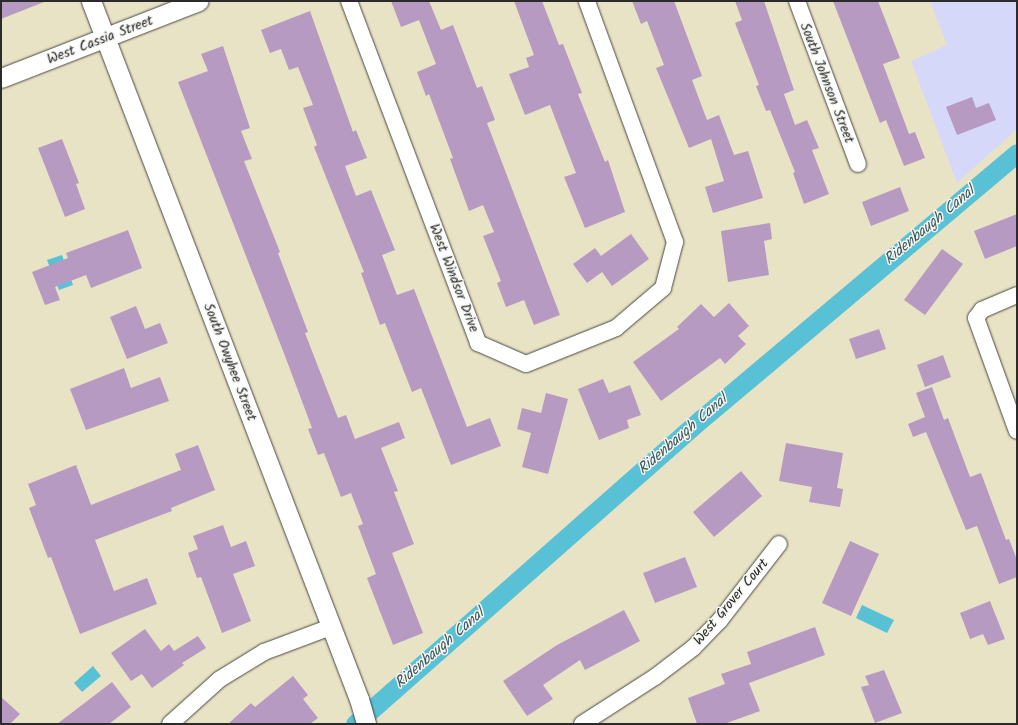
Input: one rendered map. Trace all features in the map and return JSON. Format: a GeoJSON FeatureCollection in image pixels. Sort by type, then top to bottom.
{"type":"FeatureCollection","features":[{"type":"Feature","properties":{"kind":"street","name":"South Owyhee Street"},"geometry":{"type":"LineString","coordinates":[[91,1],[359,699],[366,724]]}},
{"type":"Feature","properties":{"kind":"street","name":"West Cassia Street"},"geometry":{"type":"LineString","coordinates":[[1,78],[199,1]]}},
{"type":"Feature","properties":{"kind":"street","name":"West Windsor Drive"},"geometry":{"type":"LineString","coordinates":[[349,1],[478,342],[526,364],[616,328],[663,288],[675,242],[587,1]]}},
{"type":"Feature","properties":{"kind":"street","name":"South Johnson Street"},"geometry":{"type":"LineString","coordinates":[[796,1],[858,164]]}},
{"type":"Feature","properties":{"kind":"street"},"geometry":{"type":"LineString","coordinates":[[1017,295],[982,310],[976,318],[1017,431]]}},
{"type":"Feature","properties":{"kind":"street","name":"West Grover Court"},"geometry":{"type":"LineString","coordinates":[[582,724],[655,676],[693,648],[720,620],[779,544]]}},
{"type":"Feature","properties":{"kind":"street"},"geometry":{"type":"LineString","coordinates":[[170,724],[220,679],[264,652],[331,627]]}},
{"type":"Feature","properties":{"kind":"shaded area"},"geometry":{"type":"Polygon","coordinates":[[[930,1],[1017,1],[1017,129],[957,183],[911,61],[947,45],[930,1]]]}},
{"type":"Feature","properties":{"kind":"water"},"geometry":{"type":"Polygon","coordinates":[[[62,255],[73,285],[59,290],[47,260],[62,255]]]}},
{"type":"Feature","properties":{"kind":"water"},"geometry":{"type":"Polygon","coordinates":[[[862,605],[894,620],[887,633],[856,618],[862,605]]]}},
{"type":"Feature","properties":{"kind":"water"},"geometry":{"type":"Polygon","coordinates":[[[93,666],[101,676],[82,692],[74,683],[93,666]]]}},
{"type":"Feature","properties":{"kind":"building"},"geometry":{"type":"Polygon","coordinates":[[[1,1],[44,1],[44,2],[1,19],[1,1]]]}},
{"type":"Feature","properties":{"kind":"building"},"geometry":{"type":"Polygon","coordinates":[[[391,1],[429,1],[441,30],[453,25],[477,88],[482,86],[495,120],[487,123],[560,315],[534,325],[524,300],[506,307],[497,283],[501,281],[483,236],[494,232],[483,205],[469,211],[450,159],[453,158],[429,94],[426,96],[417,72],[436,64],[419,20],[401,27],[391,1]]]}},
{"type":"Feature","properties":{"kind":"building"},"geometry":{"type":"Polygon","coordinates":[[[514,1],[542,1],[559,45],[563,44],[582,93],[578,94],[605,162],[608,160],[625,212],[585,228],[564,177],[576,173],[550,105],[525,115],[509,74],[529,67],[526,58],[534,55],[514,1]]]}},
{"type":"Feature","properties":{"kind":"building"},"geometry":{"type":"Polygon","coordinates":[[[632,1],[674,1],[702,76],[692,80],[707,120],[719,115],[734,155],[748,151],[763,198],[713,213],[705,187],[724,181],[711,139],[689,148],[656,68],[664,65],[647,21],[641,24],[632,1]]]}},
{"type":"Feature","properties":{"kind":"building"},"geometry":{"type":"Polygon","coordinates":[[[735,1],[764,1],[794,90],[784,94],[795,125],[807,120],[819,148],[812,150],[829,194],[804,204],[793,173],[795,172],[770,110],[766,111],[756,86],[759,85],[735,23],[742,20],[735,1]]]}},
{"type":"Feature","properties":{"kind":"building"},"geometry":{"type":"Polygon","coordinates":[[[833,1],[878,1],[900,58],[883,64],[909,134],[915,132],[925,158],[904,166],[886,120],[880,123],[833,1]]]}},
{"type":"Feature","properties":{"kind":"building"},"geometry":{"type":"Polygon","coordinates":[[[310,11],[353,132],[356,130],[367,158],[345,166],[356,196],[371,190],[395,250],[382,255],[397,295],[414,289],[467,427],[490,418],[501,446],[451,465],[421,388],[412,392],[385,323],[380,325],[361,273],[364,272],[314,147],[317,145],[303,108],[313,105],[298,67],[289,70],[281,49],[270,53],[261,30],[310,11]]]}},
{"type":"Feature","properties":{"kind":"building"},"geometry":{"type":"Polygon","coordinates":[[[223,46],[250,128],[241,131],[252,159],[244,161],[280,252],[278,253],[308,332],[305,333],[338,418],[346,415],[355,439],[399,422],[405,438],[381,448],[398,491],[394,492],[414,544],[392,553],[423,633],[393,645],[367,578],[376,574],[358,526],[363,524],[351,493],[341,497],[324,453],[318,455],[308,429],[312,428],[285,356],[178,82],[208,71],[201,54],[223,46]]]}},
{"type":"Feature","properties":{"kind":"building"},"geometry":{"type":"Polygon","coordinates":[[[972,97],[976,108],[989,103],[996,120],[957,135],[946,107],[972,97]]]}},
{"type":"Feature","properties":{"kind":"building"},"geometry":{"type":"Polygon","coordinates":[[[62,139],[79,183],[76,184],[85,209],[65,217],[38,148],[62,139]]]}},
{"type":"Feature","properties":{"kind":"building"},"geometry":{"type":"Polygon","coordinates":[[[900,187],[909,211],[871,226],[862,202],[900,187]]]}},
{"type":"Feature","properties":{"kind":"building"},"geometry":{"type":"Polygon","coordinates":[[[1017,214],[1017,246],[985,259],[974,231],[1017,214]]]}},
{"type":"Feature","properties":{"kind":"building"},"geometry":{"type":"Polygon","coordinates":[[[770,223],[772,239],[764,241],[769,275],[728,282],[721,231],[770,223]]]}},
{"type":"Feature","properties":{"kind":"building"},"geometry":{"type":"Polygon","coordinates":[[[128,230],[142,268],[91,288],[86,275],[55,287],[60,300],[45,305],[32,272],[68,258],[66,253],[128,230]]]}},
{"type":"Feature","properties":{"kind":"building"},"geometry":{"type":"Polygon","coordinates":[[[631,234],[649,259],[612,286],[602,272],[587,283],[573,264],[595,248],[601,256],[631,234]]]}},
{"type":"Feature","properties":{"kind":"building"},"geometry":{"type":"Polygon","coordinates":[[[942,249],[963,264],[925,315],[904,300],[942,249]]]}},
{"type":"Feature","properties":{"kind":"building"},"geometry":{"type":"Polygon","coordinates":[[[729,303],[749,326],[738,336],[746,344],[725,364],[720,358],[661,401],[633,362],[679,329],[677,327],[701,304],[714,317],[729,303]]]}},
{"type":"Feature","properties":{"kind":"building"},"geometry":{"type":"Polygon","coordinates":[[[136,306],[145,329],[160,323],[168,343],[127,359],[110,317],[136,306]]]}},
{"type":"Feature","properties":{"kind":"building"},"geometry":{"type":"Polygon","coordinates":[[[879,329],[886,349],[856,359],[849,339],[879,329]]]}},
{"type":"Feature","properties":{"kind":"building"},"geometry":{"type":"Polygon","coordinates":[[[943,355],[951,377],[925,387],[917,365],[943,355]]]}},
{"type":"Feature","properties":{"kind":"building"},"geometry":{"type":"Polygon","coordinates":[[[124,368],[131,388],[160,377],[169,401],[86,430],[70,389],[124,368]]]}},
{"type":"Feature","properties":{"kind":"building"},"geometry":{"type":"Polygon","coordinates":[[[603,379],[609,393],[630,385],[641,415],[627,420],[629,428],[599,440],[578,389],[603,379]]]}},
{"type":"Feature","properties":{"kind":"building"},"geometry":{"type":"Polygon","coordinates":[[[932,387],[944,420],[948,418],[970,477],[981,473],[1006,540],[1009,539],[1017,560],[1017,577],[999,584],[977,526],[966,530],[926,432],[913,437],[908,424],[925,417],[916,393],[932,387]]]}},
{"type":"Feature","properties":{"kind":"building"},"geometry":{"type":"Polygon","coordinates":[[[546,393],[568,399],[548,474],[522,467],[531,433],[517,429],[522,408],[541,413],[546,393]]]}},
{"type":"Feature","properties":{"kind":"building"},"geometry":{"type":"Polygon","coordinates":[[[786,443],[843,453],[837,488],[843,489],[840,507],[809,502],[812,487],[779,481],[786,443]]]}},
{"type":"Feature","properties":{"kind":"building"},"geometry":{"type":"Polygon","coordinates":[[[198,445],[215,490],[171,508],[172,511],[95,540],[114,591],[147,578],[157,604],[80,634],[51,557],[48,558],[29,508],[36,505],[28,484],[76,465],[91,505],[181,470],[175,454],[198,445]]]}},
{"type":"Feature","properties":{"kind":"building"},"geometry":{"type":"Polygon","coordinates":[[[741,471],[762,496],[714,537],[693,512],[741,471]]]}},
{"type":"Feature","properties":{"kind":"building"},"geometry":{"type":"Polygon","coordinates":[[[223,525],[231,547],[246,541],[255,566],[233,574],[251,621],[222,633],[201,577],[197,578],[188,553],[198,549],[193,536],[223,525]]]}},
{"type":"Feature","properties":{"kind":"building"},"geometry":{"type":"Polygon","coordinates":[[[850,541],[879,554],[851,616],[822,603],[850,541]]]}},
{"type":"Feature","properties":{"kind":"building"},"geometry":{"type":"Polygon","coordinates":[[[685,557],[697,587],[655,603],[643,573],[685,557]]]}},
{"type":"Feature","properties":{"kind":"building"},"geometry":{"type":"Polygon","coordinates":[[[990,601],[1005,639],[988,645],[983,634],[970,639],[960,613],[990,601]]]}},
{"type":"Feature","properties":{"kind":"building"},"geometry":{"type":"Polygon","coordinates":[[[624,610],[640,641],[585,670],[580,660],[543,685],[553,699],[527,716],[503,681],[557,645],[624,610]]]}},
{"type":"Feature","properties":{"kind":"building"},"geometry":{"type":"Polygon","coordinates":[[[815,627],[825,655],[749,683],[760,711],[724,724],[697,724],[688,698],[725,684],[721,674],[751,664],[747,652],[815,627]]]}},
{"type":"Feature","properties":{"kind":"building"},"geometry":{"type":"Polygon","coordinates":[[[145,629],[161,651],[169,644],[174,651],[198,636],[206,648],[182,663],[184,665],[152,688],[142,674],[131,681],[111,653],[145,629]]]}},
{"type":"Feature","properties":{"kind":"building"},"geometry":{"type":"Polygon","coordinates":[[[884,670],[902,713],[875,723],[861,687],[869,685],[865,676],[884,670]]]}},
{"type":"Feature","properties":{"kind":"building"},"geometry":{"type":"Polygon","coordinates":[[[293,676],[308,695],[303,699],[318,718],[310,724],[228,724],[251,703],[255,707],[293,676]]]}},
{"type":"Feature","properties":{"kind":"building"},"geometry":{"type":"Polygon","coordinates":[[[112,682],[131,707],[109,724],[57,724],[112,682]]]}},
{"type":"Feature","properties":{"kind":"building"},"geometry":{"type":"Polygon","coordinates":[[[1,697],[20,714],[10,724],[1,724],[1,697]]]}},
{"type":"Feature","properties":{"kind":"waterway","name":"Ridenbaugh Canal"},"geometry":{"type":"LineString","coordinates":[[355,724],[700,420],[1017,153]]}}]}
